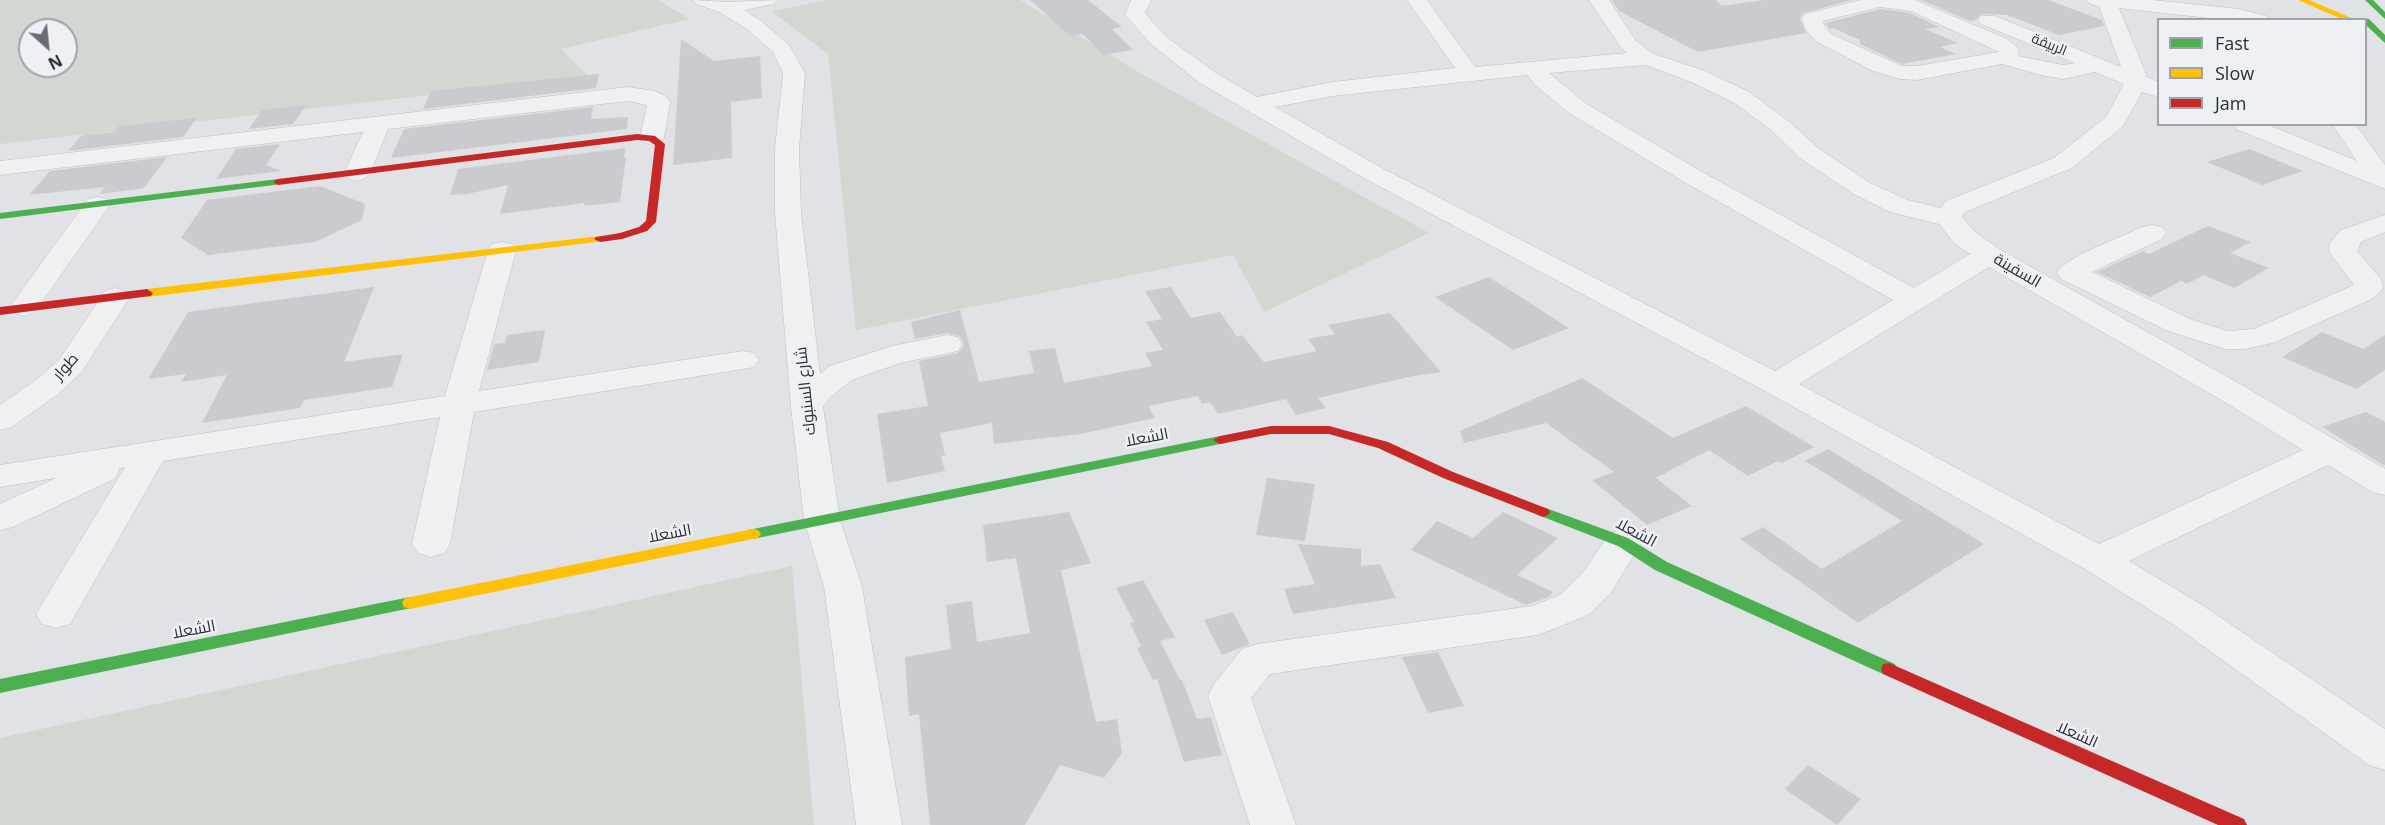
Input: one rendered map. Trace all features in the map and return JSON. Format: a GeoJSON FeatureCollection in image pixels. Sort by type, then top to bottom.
{"type":"FeatureCollection","features":[{"type":"Feature","properties":{"kind":"main road"},"geometry":{"type":"LineString","coordinates":[[2302,0],[2347,18]]}},
{"type":"Feature","properties":{"kind":"main road"},"geometry":{"type":"LineString","coordinates":[[2345,0],[2363,18]]}},
{"type":"Feature","properties":{"kind":"main road"},"geometry":{"type":"LineString","coordinates":[[2369,0],[2385,17]]}},
{"type":"Feature","properties":{"kind":"main road"},"geometry":{"type":"LineString","coordinates":[[0,216],[637,137],[652,138],[660,144],[651,222],[643,230],[622,236],[12,309]]}},
{"type":"Feature","properties":{"kind":"main road","name":"الشعلا"},"geometry":{"type":"LineString","coordinates":[[0,686],[1271,430],[1329,430],[1383,446],[1448,475],[1623,542],[1661,566],[2237,825]]}},
{"type":"Feature","properties":{"kind":"street"},"geometry":{"type":"LineString","coordinates":[[714,4],[767,0]]}},
{"type":"Feature","properties":{"kind":"street"},"geometry":{"type":"LineString","coordinates":[[1141,0],[1135,14],[1158,40],[1208,78],[1371,172],[1776,384],[2098,560],[2188,615],[2385,752]]}},
{"type":"Feature","properties":{"kind":"street"},"geometry":{"type":"LineString","coordinates":[[1417,0],[1469,74]]}},
{"type":"Feature","properties":{"kind":"street"},"geometry":{"type":"LineString","coordinates":[[1599,0],[1629,45],[1647,58],[1697,76],[1741,97],[1779,125],[1809,153],[1861,188],[1899,206],[1948,218],[1955,207],[2063,163],[2115,121],[2148,86],[2102,1]]}},
{"type":"Feature","properties":{"kind":"street","name":"الربيقة"},"geometry":{"type":"LineString","coordinates":[[1939,0],[2148,86]]}},
{"type":"Feature","properties":{"kind":"street"},"geometry":{"type":"LineString","coordinates":[[2102,1],[2251,18]]}},
{"type":"Feature","properties":{"kind":"street"},"geometry":{"type":"LineString","coordinates":[[2003,57],[2009,54],[2009,49],[2000,42],[1915,6],[1880,2],[1812,18],[1815,29],[1824,38],[1881,66],[1900,72],[1917,73],[2003,57],[2041,69],[2063,72],[2098,65]]}},
{"type":"Feature","properties":{"kind":"street","name":"شارع السنبوك"},"geometry":{"type":"LineString","coordinates":[[714,4],[754,25],[782,49],[794,73],[787,149],[788,213],[807,407],[822,520],[843,586],[879,825]]}},
{"type":"Feature","properties":{"kind":"street"},"geometry":{"type":"LineString","coordinates":[[1256,104],[1334,89],[1647,58]]}},
{"type":"Feature","properties":{"kind":"street"},"geometry":{"type":"LineString","coordinates":[[1534,68],[1542,79],[1577,108],[1695,178],[1914,300]]}},
{"type":"Feature","properties":{"kind":"street"},"geometry":{"type":"LineString","coordinates":[[0,168],[628,94],[647,96],[659,102],[652,138]]}},
{"type":"Feature","properties":{"kind":"street"},"geometry":{"type":"LineString","coordinates":[[357,172],[378,125]]}},
{"type":"Feature","properties":{"kind":"street"},"geometry":{"type":"LineString","coordinates":[[2249,126],[2384,181]]}},
{"type":"Feature","properties":{"kind":"street"},"geometry":{"type":"LineString","coordinates":[[2344,126],[2384,181]]}},
{"type":"Feature","properties":{"kind":"street"},"geometry":{"type":"LineString","coordinates":[[12,309],[97,205]]}},
{"type":"Feature","properties":{"kind":"street","name":"السفينة"},"geometry":{"type":"LineString","coordinates":[[1948,218],[1965,238],[1989,255],[2385,484]]}},
{"type":"Feature","properties":{"kind":"street"},"geometry":{"type":"LineString","coordinates":[[2152,233],[2091,260],[2071,273],[2179,326],[2225,340],[2246,340],[2262,337],[2362,293],[2368,287],[2367,279],[2343,252],[2344,243],[2351,236],[2385,223]]}},
{"type":"Feature","properties":{"kind":"street"},"geometry":{"type":"LineString","coordinates":[[431,544],[459,405],[502,250]]}},
{"type":"Feature","properties":{"kind":"street"},"geometry":{"type":"LineString","coordinates":[[1776,384],[1989,255]]}},
{"type":"Feature","properties":{"kind":"street","name":"طوار"},"geometry":{"type":"LineString","coordinates":[[0,420],[47,387],[70,366],[115,297]]}},
{"type":"Feature","properties":{"kind":"street"},"geometry":{"type":"LineString","coordinates":[[807,407],[819,390],[841,373],[892,355],[947,345]]}},
{"type":"Feature","properties":{"kind":"street"},"geometry":{"type":"LineString","coordinates":[[0,476],[743,360]]}},
{"type":"Feature","properties":{"kind":"street"},"geometry":{"type":"LineString","coordinates":[[2098,560],[2329,451]]}},
{"type":"Feature","properties":{"kind":"street"},"geometry":{"type":"LineString","coordinates":[[0,518],[143,454]]}},
{"type":"Feature","properties":{"kind":"street"},"geometry":{"type":"LineString","coordinates":[[57,614],[143,454]]}},
{"type":"Feature","properties":{"kind":"street"},"geometry":{"type":"LineString","coordinates":[[1273,825],[1229,696],[1257,660],[1537,620],[1574,605],[1596,584],[1623,542]]}},
{"type":"Feature","properties":{"kind":"shaded area"},"geometry":{"type":"Polygon","coordinates":[[[0,0],[659,0],[689,19],[561,49],[589,77],[0,144],[0,0]]]}},
{"type":"Feature","properties":{"kind":"shaded area"},"geometry":{"type":"Polygon","coordinates":[[[829,0],[1020,0],[1140,73],[1429,233],[1264,312],[1233,255],[856,330],[828,54],[771,11],[829,0]]]}},
{"type":"Feature","properties":{"kind":"shaded area"},"geometry":{"type":"Polygon","coordinates":[[[792,566],[814,825],[0,825],[0,738],[792,566]]]}},
{"type":"Feature","properties":{"kind":"building"},"geometry":{"type":"Polygon","coordinates":[[[1030,0],[1088,0],[1122,27],[1112,29],[1133,50],[1103,55],[1083,34],[1070,36],[1030,0]]]}},
{"type":"Feature","properties":{"kind":"building"},"geometry":{"type":"Polygon","coordinates":[[[1612,0],[1716,0],[1721,6],[1764,0],[1852,0],[1803,13],[1800,19],[1806,33],[1698,52],[1619,11],[1612,0]]]}},
{"type":"Feature","properties":{"kind":"building"},"geometry":{"type":"Polygon","coordinates":[[[1921,0],[2048,0],[2102,20],[2104,26],[2059,35],[2007,15],[1981,14],[1976,20],[1970,21],[1921,0]]]}},
{"type":"Feature","properties":{"kind":"building"},"geometry":{"type":"Polygon","coordinates":[[[1880,9],[1910,13],[1939,27],[1925,29],[1958,43],[1940,47],[1956,54],[1902,64],[1860,44],[1860,40],[1833,28],[1829,29],[1826,23],[1880,9]]]}},
{"type":"Feature","properties":{"kind":"building"},"geometry":{"type":"Polygon","coordinates":[[[681,39],[714,61],[760,56],[762,98],[731,102],[732,158],[673,165],[681,39]]]}},
{"type":"Feature","properties":{"kind":"building"},"geometry":{"type":"Polygon","coordinates":[[[599,74],[596,88],[423,109],[431,91],[599,74]]]}},
{"type":"Feature","properties":{"kind":"building"},"geometry":{"type":"Polygon","coordinates":[[[306,105],[293,124],[249,129],[262,110],[306,105]]]}},
{"type":"Feature","properties":{"kind":"building"},"geometry":{"type":"Polygon","coordinates":[[[593,107],[591,119],[628,117],[627,129],[391,158],[404,129],[593,107]]]}},
{"type":"Feature","properties":{"kind":"building"},"geometry":{"type":"Polygon","coordinates":[[[197,118],[183,137],[68,151],[82,135],[114,132],[119,126],[197,118]]]}},
{"type":"Feature","properties":{"kind":"building"},"geometry":{"type":"Polygon","coordinates":[[[280,144],[266,165],[281,171],[216,179],[236,149],[280,144]]]}},
{"type":"Feature","properties":{"kind":"building"},"geometry":{"type":"Polygon","coordinates":[[[625,148],[624,158],[626,158],[620,202],[584,206],[584,203],[500,214],[508,185],[467,194],[450,195],[458,169],[625,148]]]}},
{"type":"Feature","properties":{"kind":"building"},"geometry":{"type":"Polygon","coordinates":[[[2249,149],[2303,171],[2262,185],[2207,162],[2249,149]]]}},
{"type":"Feature","properties":{"kind":"building"},"geometry":{"type":"Polygon","coordinates":[[[167,157],[144,188],[100,194],[105,187],[29,195],[50,171],[167,157]]]}},
{"type":"Feature","properties":{"kind":"building"},"geometry":{"type":"Polygon","coordinates":[[[320,186],[365,204],[362,220],[315,242],[208,255],[181,238],[207,200],[320,186]]]}},
{"type":"Feature","properties":{"kind":"building"},"geometry":{"type":"Polygon","coordinates":[[[2208,226],[2251,242],[2230,253],[2269,268],[2234,288],[2204,275],[2187,284],[2181,281],[2150,297],[2097,272],[2143,251],[2149,254],[2208,226]]]}},
{"type":"Feature","properties":{"kind":"building"},"geometry":{"type":"Polygon","coordinates":[[[1489,277],[1569,328],[1513,350],[1435,297],[1489,277]]]}},
{"type":"Feature","properties":{"kind":"building"},"geometry":{"type":"Polygon","coordinates":[[[374,287],[344,362],[403,354],[392,387],[304,400],[300,408],[202,423],[227,375],[181,382],[186,374],[148,379],[188,312],[374,287]]]}},
{"type":"Feature","properties":{"kind":"building"},"geometry":{"type":"Polygon","coordinates":[[[1171,287],[1191,318],[1220,312],[1237,337],[1242,335],[1264,362],[1317,351],[1308,339],[1335,334],[1328,325],[1390,313],[1441,372],[1413,376],[1318,398],[1326,408],[1296,415],[1286,399],[1218,414],[1210,402],[1202,404],[1198,396],[1148,406],[1155,418],[1080,434],[994,444],[992,423],[940,433],[945,456],[941,456],[945,471],[887,483],[877,414],[928,406],[919,361],[958,353],[964,345],[960,336],[947,333],[915,339],[911,322],[960,310],[979,382],[1034,373],[1029,351],[1055,348],[1064,383],[1152,366],[1145,353],[1163,350],[1146,322],[1162,319],[1145,291],[1171,287]]]}},
{"type":"Feature","properties":{"kind":"building"},"geometry":{"type":"Polygon","coordinates":[[[545,330],[539,362],[487,370],[494,344],[505,343],[507,335],[545,330]]]}},
{"type":"Feature","properties":{"kind":"building"},"geometry":{"type":"Polygon","coordinates":[[[2322,332],[2363,349],[2385,335],[2385,370],[2356,389],[2282,357],[2322,332]]]}},
{"type":"Feature","properties":{"kind":"building"},"geometry":{"type":"Polygon","coordinates":[[[1582,378],[1673,438],[1746,406],[1814,447],[1748,476],[1709,450],[1656,478],[1692,506],[1647,525],[1592,480],[1614,472],[1546,423],[1464,443],[1460,431],[1582,378]]]}},
{"type":"Feature","properties":{"kind":"building"},"geometry":{"type":"Polygon","coordinates":[[[2366,412],[2385,422],[2385,465],[2322,427],[2366,412]]]}},
{"type":"Feature","properties":{"kind":"building"},"geometry":{"type":"Polygon","coordinates":[[[1828,449],[1984,544],[1858,623],[1740,539],[1763,527],[1822,569],[1902,521],[1805,461],[1828,449]]]}},
{"type":"Feature","properties":{"kind":"building"},"geometry":{"type":"Polygon","coordinates":[[[1267,478],[1315,484],[1305,541],[1256,535],[1267,478]]]}},
{"type":"Feature","properties":{"kind":"building"},"geometry":{"type":"Polygon","coordinates":[[[1069,512],[1091,563],[1061,570],[1096,722],[1117,719],[1122,753],[1104,778],[1060,765],[1025,825],[930,825],[919,714],[909,716],[905,657],[951,649],[946,605],[972,601],[977,642],[1030,633],[1016,558],[987,562],[983,525],[1069,512]]]}},
{"type":"Feature","properties":{"kind":"building"},"geometry":{"type":"Polygon","coordinates":[[[1503,512],[1558,538],[1517,575],[1553,592],[1549,597],[1526,605],[1411,550],[1437,521],[1473,538],[1503,512]]]}},
{"type":"Feature","properties":{"kind":"building"},"geometry":{"type":"Polygon","coordinates":[[[1298,544],[1361,549],[1361,566],[1380,564],[1396,598],[1293,614],[1284,589],[1315,584],[1298,544]]]}},
{"type":"Feature","properties":{"kind":"building"},"geometry":{"type":"Polygon","coordinates":[[[1143,580],[1175,637],[1160,641],[1182,680],[1197,719],[1211,717],[1222,755],[1184,762],[1157,679],[1153,680],[1137,648],[1144,645],[1141,646],[1130,623],[1134,622],[1116,588],[1143,580]]]}},
{"type":"Feature","properties":{"kind":"building"},"geometry":{"type":"Polygon","coordinates":[[[1233,612],[1250,644],[1222,655],[1204,620],[1233,612]]]}},
{"type":"Feature","properties":{"kind":"building"},"geometry":{"type":"Polygon","coordinates":[[[1438,652],[1464,706],[1428,713],[1402,657],[1438,652]]]}},
{"type":"Feature","properties":{"kind":"building"},"geometry":{"type":"Polygon","coordinates":[[[1808,765],[1861,799],[1837,825],[1785,789],[1808,765]]]}},
{"type":"Feature","properties":{"kind":"traffic: fast"},"geometry":{"type":"LineString","coordinates":[[2369,0],[2385,17]]}},
{"type":"Feature","properties":{"kind":"traffic: fast"},"geometry":{"type":"LineString","coordinates":[[2367,22],[2385,40]]}},
{"type":"Feature","properties":{"kind":"traffic: fast"},"geometry":{"type":"LineString","coordinates":[[0,216],[278,182]]}},
{"type":"Feature","properties":{"kind":"traffic: fast"},"geometry":{"type":"LineString","coordinates":[[753,534],[1220,440]]}},
{"type":"Feature","properties":{"kind":"traffic: fast"},"geometry":{"type":"LineString","coordinates":[[1543,512],[1623,542],[1661,566],[1889,669]]}},
{"type":"Feature","properties":{"kind":"traffic: fast"},"geometry":{"type":"LineString","coordinates":[[0,686],[410,603]]}},
{"type":"Feature","properties":{"kind":"traffic: slow"},"geometry":{"type":"LineString","coordinates":[[2302,0],[2347,18]]}},
{"type":"Feature","properties":{"kind":"traffic: slow"},"geometry":{"type":"LineString","coordinates":[[147,293],[600,239]]}},
{"type":"Feature","properties":{"kind":"traffic: slow"},"geometry":{"type":"LineString","coordinates":[[410,603],[753,534]]}},
{"type":"Feature","properties":{"kind":"traffic: jam"},"geometry":{"type":"LineString","coordinates":[[278,182],[637,137],[652,138],[660,144],[651,222],[643,229],[622,236],[600,239]]}},
{"type":"Feature","properties":{"kind":"traffic: jam"},"geometry":{"type":"LineString","coordinates":[[0,311],[147,293]]}},
{"type":"Feature","properties":{"kind":"traffic: jam"},"geometry":{"type":"LineString","coordinates":[[1220,440],[1271,430],[1329,430],[1383,445],[1448,475],[1543,512]]}},
{"type":"Feature","properties":{"kind":"traffic: jam"},"geometry":{"type":"LineString","coordinates":[[1889,669],[2237,825]]}}]}
